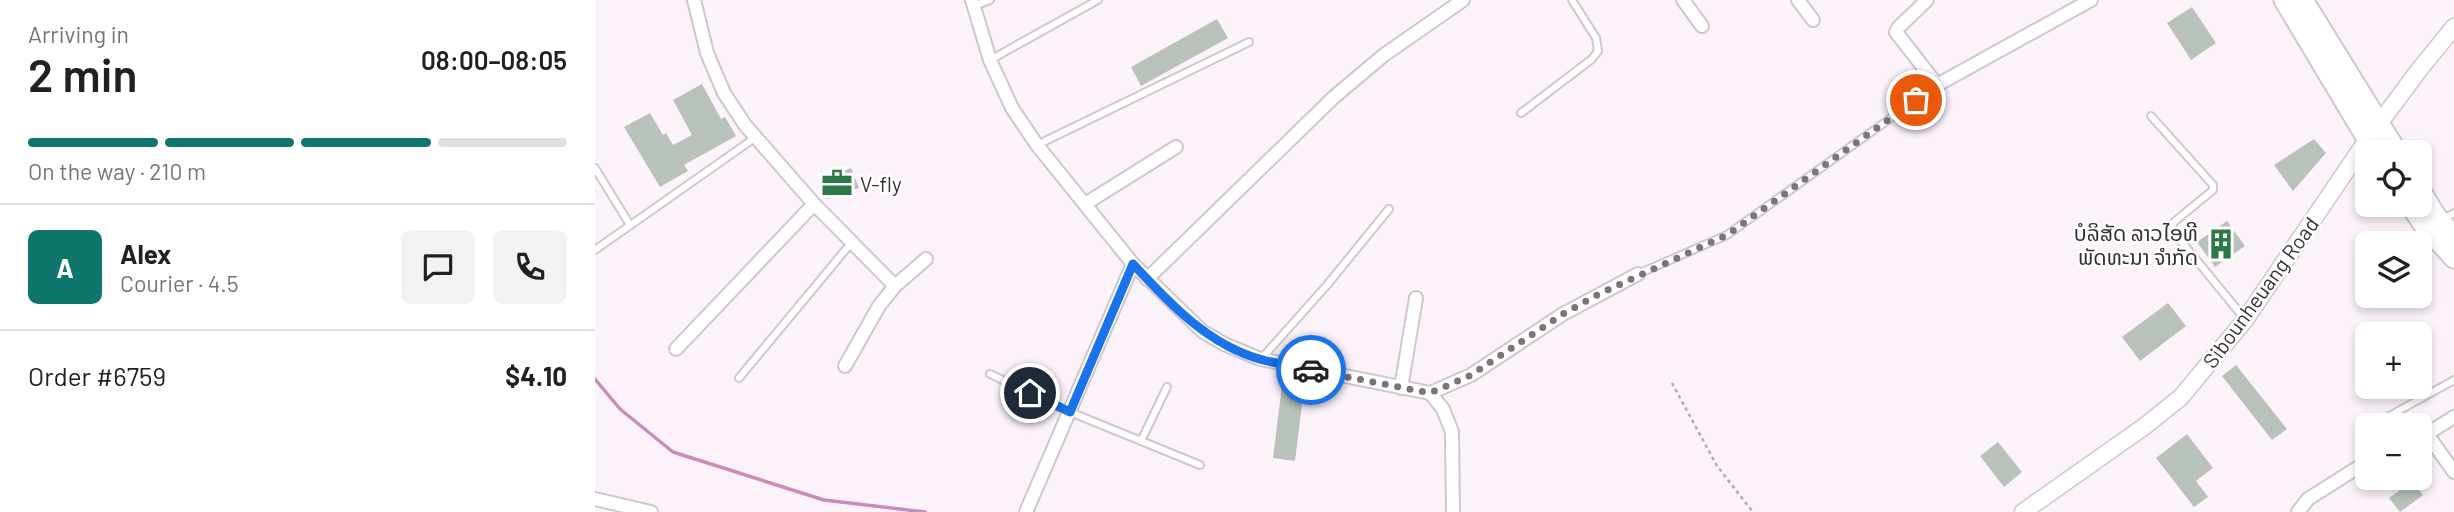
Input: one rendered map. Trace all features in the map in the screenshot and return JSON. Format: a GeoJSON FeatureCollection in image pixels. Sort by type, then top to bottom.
{"type":"FeatureCollection","features":[{"type":"Feature","properties":{"kind":"main road"},"geometry":{"type":"LineString","coordinates":[[2284,0],[2367,140]]}},
{"type":"Feature","properties":{"kind":"main road"},"geometry":{"type":"LineString","coordinates":[[2303,0],[2389,140]]}},
{"type":"Feature","properties":{"kind":"main road"},"geometry":{"type":"LineString","coordinates":[[2432,202],[2447,217],[2454,236]]}},
{"type":"Feature","properties":{"kind":"main road"},"geometry":{"type":"LineString","coordinates":[[2418,217],[2454,258]]}},
{"type":"Feature","properties":{"kind":"street"},"geometry":{"type":"LineString","coordinates":[[694,0],[707,53],[724,93],[756,138],[814,204],[895,286]]}},
{"type":"Feature","properties":{"kind":"street"},"geometry":{"type":"LineString","coordinates":[[1147,279],[1334,97],[1384,55],[1463,0]]}},
{"type":"Feature","properties":{"kind":"street"},"geometry":{"type":"LineString","coordinates":[[1683,0],[1702,26]]}},
{"type":"Feature","properties":{"kind":"street"},"geometry":{"type":"LineString","coordinates":[[1798,0],[1813,20]]}},
{"type":"Feature","properties":{"kind":"street"},"geometry":{"type":"LineString","coordinates":[[1927,0],[1896,33],[1937,85],[2091,0]]}},
{"type":"Feature","properties":{"kind":"street"},"geometry":{"type":"LineString","coordinates":[[973,3],[990,60],[1012,108],[1037,145],[1147,279],[1202,331],[1224,344],[1261,359],[1430,393],[1471,375],[1563,314],[1638,274]]}},
{"type":"Feature","properties":{"kind":"street","name":"Sibounheuang Road"},"geometry":{"type":"LineString","coordinates":[[2373,140],[2379,124],[2454,27]]}},
{"type":"Feature","properties":{"kind":"street"},"geometry":{"type":"LineString","coordinates":[[1085,204],[1176,148]]}},
{"type":"Feature","properties":{"kind":"street","name":"Sibounheuang Road"},"geometry":{"type":"LineString","coordinates":[[2023,512],[2145,426],[2181,397],[2245,320],[2355,168]]}},
{"type":"Feature","properties":{"kind":"street"},"geometry":{"type":"LineString","coordinates":[[675,349],[814,204]]}},
{"type":"Feature","properties":{"kind":"street"},"geometry":{"type":"LineString","coordinates":[[845,366],[879,306],[895,286],[926,259]]}},
{"type":"Feature","properties":{"kind":"street"},"geometry":{"type":"LineString","coordinates":[[1026,512],[1133,264]]}},
{"type":"Feature","properties":{"kind":"street"},"geometry":{"type":"LineString","coordinates":[[1401,388],[1416,298]]}},
{"type":"Feature","properties":{"kind":"street"},"geometry":{"type":"LineString","coordinates":[[1430,393],[1443,409],[1452,432],[1453,512]]}},
{"type":"Feature","properties":{"kind":"street"},"geometry":{"type":"LineString","coordinates":[[2432,430],[2454,417]]}},
{"type":"Feature","properties":{"kind":"street"},"geometry":{"type":"LineString","coordinates":[[2432,445],[2454,472]]}},
{"type":"Feature","properties":{"kind":"street"},"geometry":{"type":"LineString","coordinates":[[2298,512],[2308,499],[2355,469]]}},
{"type":"Feature","properties":{"kind":"street"},"geometry":{"type":"LineString","coordinates":[[595,499],[651,512]]}},
{"type":"Feature","properties":{"kind":"lane"},"geometry":{"type":"LineString","coordinates":[[973,3],[990,0]]}},
{"type":"Feature","properties":{"kind":"lane"},"geometry":{"type":"LineString","coordinates":[[990,60],[1098,0]]}},
{"type":"Feature","properties":{"kind":"lane"},"geometry":{"type":"LineString","coordinates":[[1521,113],[1592,59],[1598,51],[1596,38],[1572,0]]}},
{"type":"Feature","properties":{"kind":"lane"},"geometry":{"type":"LineString","coordinates":[[1037,145],[1249,42]]}},
{"type":"Feature","properties":{"kind":"lane"},"geometry":{"type":"LineString","coordinates":[[1638,274],[1727,235],[1937,85]]}},
{"type":"Feature","properties":{"kind":"lane"},"geometry":{"type":"LineString","coordinates":[[2151,116],[2213,185],[2213,190],[2174,222],[2171,229],[2245,320]]}},
{"type":"Feature","properties":{"kind":"lane"},"geometry":{"type":"LineString","coordinates":[[595,250],[756,138]]}},
{"type":"Feature","properties":{"kind":"lane"},"geometry":{"type":"LineString","coordinates":[[595,168],[630,225]]}},
{"type":"Feature","properties":{"kind":"lane"},"geometry":{"type":"LineString","coordinates":[[1261,359],[1327,285],[1388,209]]}},
{"type":"Feature","properties":{"kind":"lane"},"geometry":{"type":"LineString","coordinates":[[739,378],[852,242]]}},
{"type":"Feature","properties":{"kind":"lane"},"geometry":{"type":"LineString","coordinates":[[990,374],[1070,412],[1200,465]]}},
{"type":"Feature","properties":{"kind":"lane"},"geometry":{"type":"LineString","coordinates":[[2395,413],[2454,380]]}},
{"type":"Feature","properties":{"kind":"lane"},"geometry":{"type":"LineString","coordinates":[[1140,441],[1167,387]]}},
{"type":"Feature","properties":{"kind":"path"},"geometry":{"type":"LineString","coordinates":[[1672,383],[1717,466],[1753,512]]}},
{"type":"Feature","properties":{"kind":"building"},"geometry":{"type":"Polygon","coordinates":[[[2192,7],[2216,43],[2191,60],[2167,23],[2192,7]]]}},
{"type":"Feature","properties":{"kind":"building"},"geometry":{"type":"Polygon","coordinates":[[[1217,19],[1228,38],[1141,86],[1131,67],[1217,19]]]}},
{"type":"Feature","properties":{"kind":"building"},"geometry":{"type":"Polygon","coordinates":[[[702,84],[721,119],[725,117],[736,136],[684,165],[688,171],[660,187],[624,127],[650,113],[663,135],[666,133],[673,145],[692,135],[673,100],[702,84]]]}},
{"type":"Feature","properties":{"kind":"building"},"geometry":{"type":"Polygon","coordinates":[[[2314,139],[2326,153],[2293,191],[2274,165],[2314,139]]]}},
{"type":"Feature","properties":{"kind":"building"},"geometry":{"type":"Polygon","coordinates":[[[851,168],[859,188],[827,199],[820,180],[851,168]]]}},
{"type":"Feature","properties":{"kind":"building","name":"ບໍລິສັດ ລາວໄອທີ ພັດທະນາ ຈຳກັດ"},"geometry":{"type":"Polygon","coordinates":[[[2227,221],[2245,246],[2215,267],[2197,242],[2227,221]]]}},
{"type":"Feature","properties":{"kind":"building"},"geometry":{"type":"Polygon","coordinates":[[[2168,303],[2186,326],[2140,361],[2122,337],[2168,303]]]}},
{"type":"Feature","properties":{"kind":"building"},"geometry":{"type":"Polygon","coordinates":[[[2236,365],[2287,429],[2272,440],[2222,376],[2236,365]]]}},
{"type":"Feature","properties":{"kind":"building"},"geometry":{"type":"Polygon","coordinates":[[[1283,377],[1305,380],[1295,461],[1273,458],[1283,377]]]}},
{"type":"Feature","properties":{"kind":"building"},"geometry":{"type":"Polygon","coordinates":[[[2187,434],[2213,468],[2196,481],[2208,497],[2194,507],[2156,458],[2187,434]]]}},
{"type":"Feature","properties":{"kind":"building"},"geometry":{"type":"Polygon","coordinates":[[[1998,442],[2022,472],[2004,487],[1980,456],[1998,442]]]}},
{"type":"Feature","properties":{"kind":"building"},"geometry":{"type":"Polygon","coordinates":[[[2400,490],[2419,490],[2423,495],[2400,512],[2389,498],[2400,490]]]}},
{"type":"Feature","properties":{"kind":"waterway"},"geometry":{"type":"LineString","coordinates":[[595,379],[620,409],[673,452],[824,500],[925,512]]}},
{"type":"Feature","properties":{"kind":"way so far"},"geometry":{"type":"LineString","coordinates":[[1311,370],[1430,393],[1451,384],[1471,375],[1563,314],[1597,295],[1727,235],[1916,100]]}},
{"type":"Feature","properties":{"kind":"place","name":"V-fly"},"geometry":{"type":"Point","coordinates":[837,183]}},
{"type":"Feature","properties":{"kind":"place","name":"ບໍລິສັດ ລາວໄອທີ ພັດທະນາ ຈຳກັດ"},"geometry":{"type":"Point","coordinates":[2221,244]}},
{"type":"Feature","properties":{"kind":"route"},"geometry":{"type":"LineString","coordinates":[[1030,393],[1070,412],[1133,264],[1202,331],[1224,344],[1261,359],[1311,370]]}}]}
